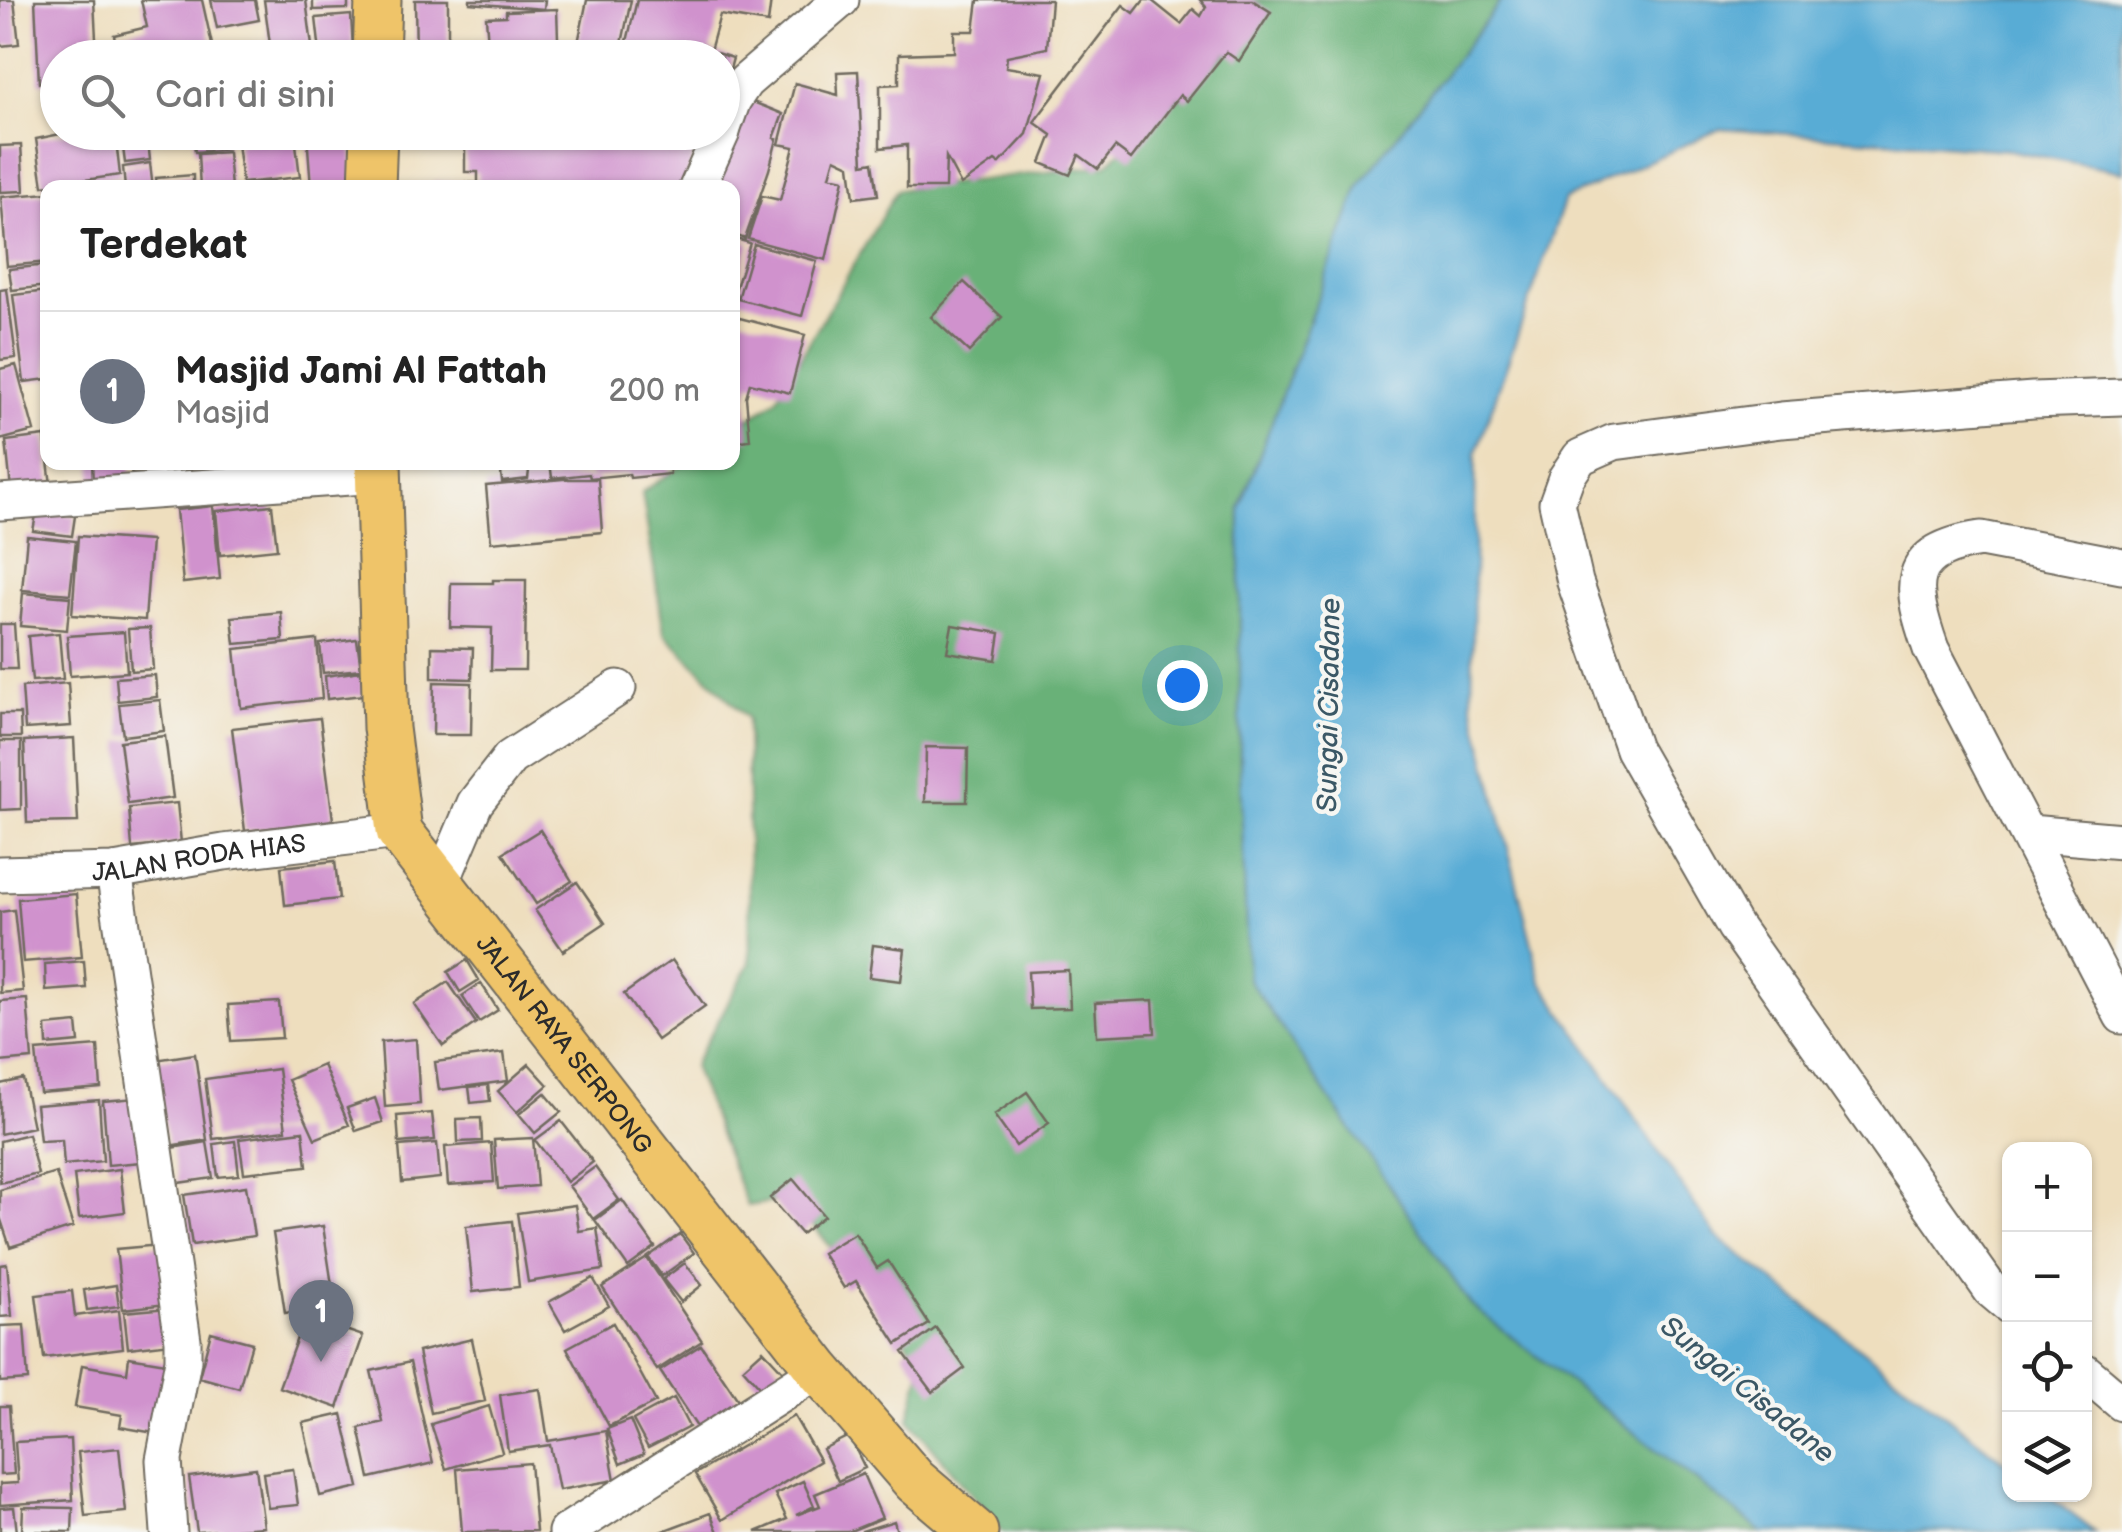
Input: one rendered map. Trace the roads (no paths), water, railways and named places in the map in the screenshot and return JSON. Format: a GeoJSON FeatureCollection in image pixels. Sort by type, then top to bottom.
{"type":"FeatureCollection","features":[{"type":"Feature","properties":{"kind":"main road"},"geometry":{"type":"LineString","coordinates":[[377,40],[378,0]]}},
{"type":"Feature","properties":{"kind":"main road"},"geometry":{"type":"LineString","coordinates":[[372,180],[373,150]]}},
{"type":"Feature","properties":{"kind":"main road","name":"JALAN RAYA SERPONG"},"geometry":{"type":"LineString","coordinates":[[378,470],[386,728],[399,831],[819,1370],[916,1481],[975,1532]]}},
{"type":"Feature","properties":{"kind":"street"},"geometry":{"type":"LineString","coordinates":[[740,90],[841,0]]}},
{"type":"Feature","properties":{"kind":"street"},"geometry":{"type":"LineString","coordinates":[[701,180],[714,150]]}},
{"type":"Feature","properties":{"kind":"street"},"geometry":{"type":"LineString","coordinates":[[2002,1299],[1991,1290],[1735,928],[1633,749],[1575,582],[1557,503],[1566,478],[1580,458],[1614,442],[1801,418],[2033,400],[2122,398]]}},
{"type":"Feature","properties":{"kind":"street"},"geometry":{"type":"LineString","coordinates":[[0,502],[367,470]]}},
{"type":"Feature","properties":{"kind":"street"},"geometry":{"type":"LineString","coordinates":[[2122,566],[1981,538],[1940,549],[1925,559],[1914,589],[1931,650],[2122,1016]]}},
{"type":"Feature","properties":{"kind":"street"},"geometry":{"type":"LineString","coordinates":[[440,886],[475,803],[510,758],[618,688]]}},
{"type":"Feature","properties":{"kind":"street","name":"JALAN RODA HIAS"},"geometry":{"type":"LineString","coordinates":[[0,874],[114,871],[224,852],[399,831]]}},
{"type":"Feature","properties":{"kind":"street"},"geometry":{"type":"LineString","coordinates":[[2029,833],[2122,841]]}},
{"type":"Feature","properties":{"kind":"street"},"geometry":{"type":"LineString","coordinates":[[114,871],[183,1340],[183,1360],[164,1460],[169,1532]]}},
{"type":"Feature","properties":{"kind":"street"},"geometry":{"type":"LineString","coordinates":[[566,1532],[819,1370]]}},
{"type":"Feature","properties":{"kind":"street"},"geometry":{"type":"LineString","coordinates":[[2092,1377],[2122,1403]]}},
{"type":"Feature","properties":{"kind":"water","name":"Sungai Cisadane"},"geometry":{"type":"Polygon","coordinates":[[[1502,0],[2122,0],[2122,172],[2008,150],[1720,129],[1565,199],[1476,453],[1472,702],[1541,981],[1716,1236],[2002,1460],[2002,1502],[2056,1502],[2095,1532],[1762,1532],[1471,1305],[1248,979],[1240,770],[1240,508],[1360,184],[1502,0]]]}},
{"type":"Feature","properties":{"kind":"place","name":"Masjid Jami Al Fattah"},"geometry":{"type":"Point","coordinates":[321,1362]}}]}
